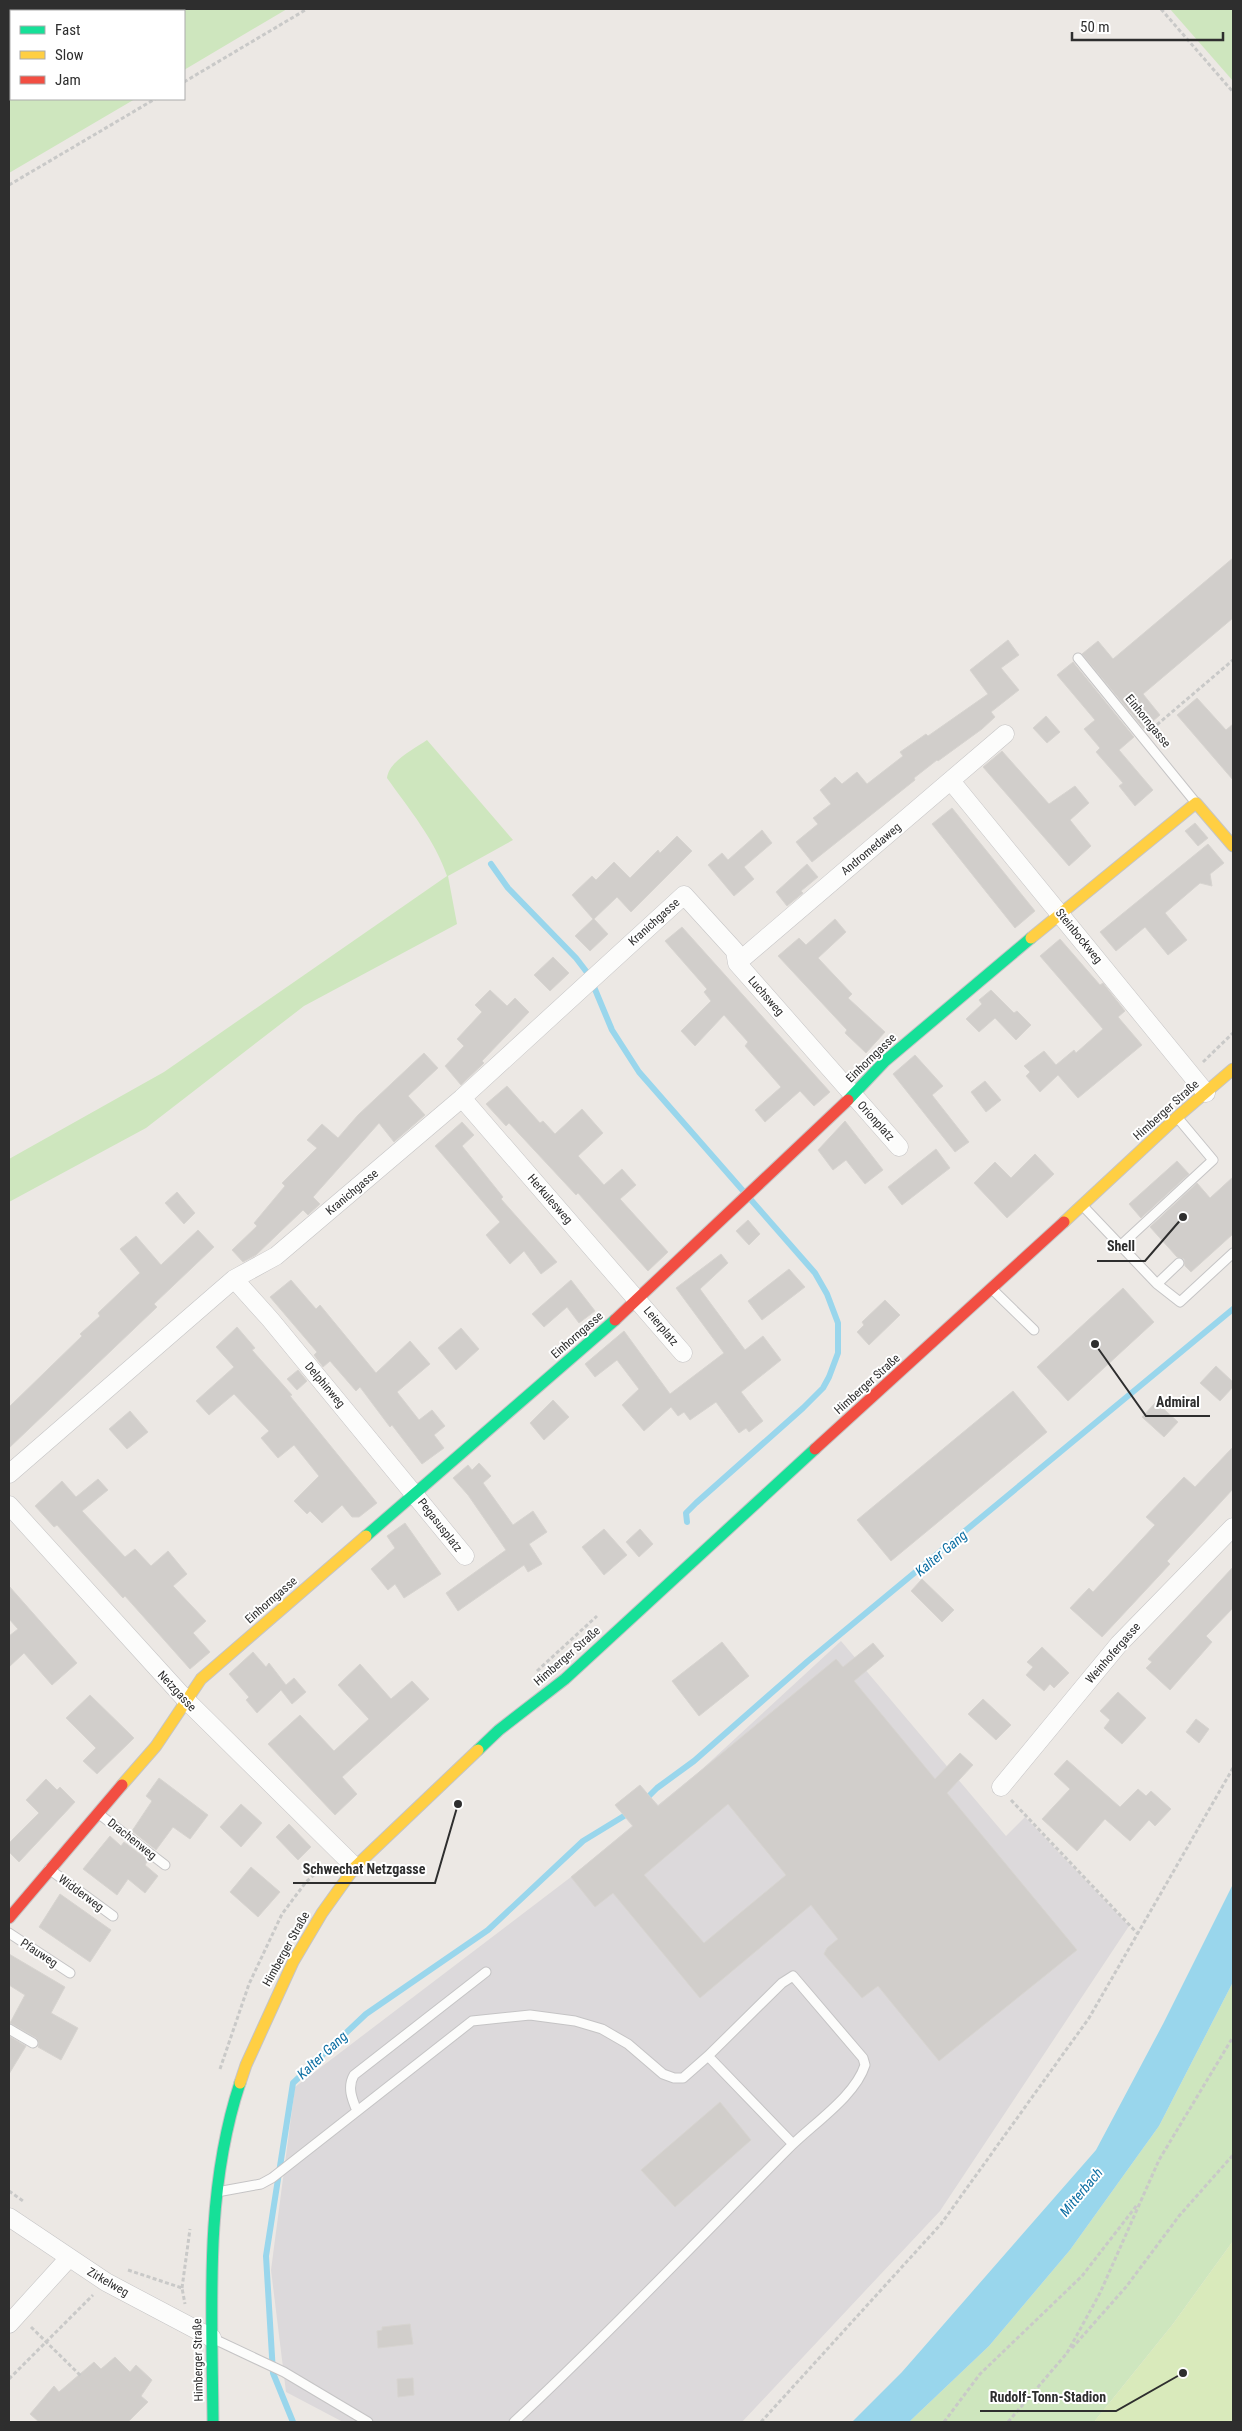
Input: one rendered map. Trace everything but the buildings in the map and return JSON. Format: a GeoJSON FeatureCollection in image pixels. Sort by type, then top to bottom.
{"type":"FeatureCollection","features":[{"type":"Feature","properties":{"kind":"main road","name":"Einhorngasse"},"geometry":{"type":"LineString","coordinates":[[9,1918],[156,1746],[201,1679],[638,1300],[756,1188],[885,1061],[1060,913],[1196,803],[1233,846]]}},
{"type":"Feature","properties":{"kind":"main road","name":"Himberger Straße"},"geometry":{"type":"LineString","coordinates":[[212,2422],[210,2299],[216,2192],[231,2111],[246,2065],[268,2012],[308,1938],[355,1867],[499,1730],[565,1679],[669,1581],[992,1289],[1177,1117],[1233,1069]]}},
{"type":"Feature","properties":{"kind":"street","name":"Andromedaweg"},"geometry":{"type":"LineString","coordinates":[[737,963],[1005,734]]}},
{"type":"Feature","properties":{"kind":"street","name":"Steinbockweg"},"geometry":{"type":"LineString","coordinates":[[951,781],[1206,1093]]}},
{"type":"Feature","properties":{"kind":"street","name":"Luchsweg"},"geometry":{"type":"LineString","coordinates":[[684,895],[735,951],[737,963],[853,1094]]}},
{"type":"Feature","properties":{"kind":"street","name":"Kranichgasse"},"geometry":{"type":"LineString","coordinates":[[9,1474],[234,1279],[276,1256],[462,1098],[684,895]]}},
{"type":"Feature","properties":{"kind":"street","name":"Orionplatz"},"geometry":{"type":"LineString","coordinates":[[853,1094],[899,1146]]}},
{"type":"Feature","properties":{"kind":"street","name":"Herkulesweg"},"geometry":{"type":"LineString","coordinates":[[462,1098],[638,1300]]}},
{"type":"Feature","properties":{"kind":"street","name":"Delphinweg"},"geometry":{"type":"LineString","coordinates":[[234,1279],[270,1319],[415,1493]]}},
{"type":"Feature","properties":{"kind":"street","name":"Leierplatz"},"geometry":{"type":"LineString","coordinates":[[638,1300],[683,1353]]}},
{"type":"Feature","properties":{"kind":"street","name":"Pegasusplatz"},"geometry":{"type":"LineString","coordinates":[[415,1493],[465,1556]]}},
{"type":"Feature","properties":{"kind":"street","name":"Netzgasse"},"geometry":{"type":"LineString","coordinates":[[9,1505],[186,1701],[355,1867]]}},
{"type":"Feature","properties":{"kind":"street","name":"Weinhofergasse"},"geometry":{"type":"LineString","coordinates":[[1001,1787],[1119,1644],[1233,1527]]}},
{"type":"Feature","properties":{"kind":"street","name":"Zirkelweg"},"geometry":{"type":"LineString","coordinates":[[9,2217],[68,2259],[106,2282],[212,2338]]}},
{"type":"Feature","properties":{"kind":"street"},"geometry":{"type":"LineString","coordinates":[[13,2320],[68,2259]]}},
{"type":"Feature","properties":{"kind":"lane","name":"Einhorngasse"},"geometry":{"type":"LineString","coordinates":[[1078,658],[1196,803]]}},
{"type":"Feature","properties":{"kind":"lane"},"geometry":{"type":"LineString","coordinates":[[1120,1246],[1213,1160],[1177,1117]]}},
{"type":"Feature","properties":{"kind":"lane"},"geometry":{"type":"LineString","coordinates":[[1082,1205],[1157,1284],[1180,1302],[1233,1253]]}},
{"type":"Feature","properties":{"kind":"lane"},"geometry":{"type":"LineString","coordinates":[[1157,1284],[1179,1263]]}},
{"type":"Feature","properties":{"kind":"lane"},"geometry":{"type":"LineString","coordinates":[[992,1289],[1034,1330]]}},
{"type":"Feature","properties":{"kind":"lane","name":"Drachenweg"},"geometry":{"type":"LineString","coordinates":[[99,1814],[165,1865]]}},
{"type":"Feature","properties":{"kind":"lane","name":"Widderweg"},"geometry":{"type":"LineString","coordinates":[[49,1869],[113,1916]]}},
{"type":"Feature","properties":{"kind":"lane","name":"Pfauweg"},"geometry":{"type":"LineString","coordinates":[[9,1933],[70,1973]]}},
{"type":"Feature","properties":{"kind":"lane"},"geometry":{"type":"LineString","coordinates":[[357,2111],[350,2093],[350,2080],[354,2075],[486,1972]]}},
{"type":"Feature","properties":{"kind":"lane"},"geometry":{"type":"LineString","coordinates":[[216,2192],[261,2184],[272,2178],[472,2021],[530,2015],[575,2021],[593,2026],[628,2044],[662,2074],[674,2078],[682,2078],[708,2056],[782,1984],[793,1976],[863,2058],[865,2065],[858,2083],[793,2144],[570,2370],[514,2422]]}},
{"type":"Feature","properties":{"kind":"lane"},"geometry":{"type":"LineString","coordinates":[[9,2029],[33,2043]]}},
{"type":"Feature","properties":{"kind":"lane"},"geometry":{"type":"LineString","coordinates":[[708,2056],[793,2144]]}},
{"type":"Feature","properties":{"kind":"lane"},"geometry":{"type":"LineString","coordinates":[[212,2338],[286,2373],[368,2422]]}},
{"type":"Feature","properties":{"kind":"path"},"geometry":{"type":"LineString","coordinates":[[185,81],[307,9]]}},
{"type":"Feature","properties":{"kind":"path"},"geometry":{"type":"LineString","coordinates":[[1161,9],[1233,92]]}},
{"type":"Feature","properties":{"kind":"path"},"geometry":{"type":"LineString","coordinates":[[9,185],[153,100]]}},
{"type":"Feature","properties":{"kind":"path"},"geometry":{"type":"LineString","coordinates":[[1143,736],[1233,660]]}},
{"type":"Feature","properties":{"kind":"path"},"geometry":{"type":"LineString","coordinates":[[761,2422],[941,2224],[1089,2018],[1233,1768]]}},
{"type":"Feature","properties":{"kind":"path"},"geometry":{"type":"LineString","coordinates":[[1001,1787],[1025,1817],[1138,1934]]}},
{"type":"Feature","properties":{"kind":"path"},"geometry":{"type":"LineString","coordinates":[[1067,2353],[1100,2293],[1159,2160],[1233,2036]]}},
{"type":"Feature","properties":{"kind":"path"},"geometry":{"type":"LineString","coordinates":[[1008,2422],[1126,2287],[1179,2216],[1233,2155]]}},
{"type":"Feature","properties":{"kind":"path"},"geometry":{"type":"LineString","coordinates":[[944,2422],[980,2374],[1082,2276],[1141,2201]]}},
{"type":"Feature","properties":{"kind":"path"},"geometry":{"type":"LineString","coordinates":[[9,2379],[106,2282]]}},
{"type":"Feature","properties":{"kind":"path"},"geometry":{"type":"LineString","coordinates":[[13,2320],[46,2343],[82,2377]]}},
{"type":"Feature","properties":{"kind":"shaded area"},"geometry":{"type":"Polygon","coordinates":[[[841,1641],[1006,1836],[1025,1817],[1129,1926],[940,2211],[742,2422],[343,2422],[286,2392],[271,2270],[295,2087],[571,1877],[632,1826],[615,1805],[640,1785],[658,1805],[700,1771],[841,1641]]]}},
{"type":"Feature","properties":{"kind":"green space"},"geometry":{"type":"Polygon","coordinates":[[[9,9],[287,9],[185,69],[185,10],[10,10],[10,100],[133,100],[9,173],[9,9]]]}},
{"type":"Feature","properties":{"kind":"green space"},"geometry":{"type":"Polygon","coordinates":[[[1170,9],[1233,9],[1233,81],[1170,9]]]}},
{"type":"Feature","properties":{"kind":"green space"},"geometry":{"type":"Polygon","coordinates":[[[427,740],[513,840],[448,876],[457,924],[304,1006],[146,1128],[9,1202],[9,1159],[164,1072],[447,876],[429,837],[387,778],[392,766],[397,761],[427,740]]]}},
{"type":"Feature","properties":{"kind":"green space"},"geometry":{"type":"Polygon","coordinates":[[[1233,1982],[1233,2241],[1173,2324],[1094,2422],[909,2422],[989,2346],[1070,2250],[1159,2126],[1233,1982]]]}},
{"type":"Feature","properties":{"kind":"green space"},"geometry":{"type":"Polygon","coordinates":[[[1233,2241],[1233,2422],[1094,2422],[1173,2324],[1233,2241]]]}},
{"type":"Feature","properties":{"kind":"water","name":"Mitterbach"},"geometry":{"type":"Polygon","coordinates":[[[1233,1884],[1233,1982],[1159,2126],[1070,2250],[989,2346],[909,2422],[852,2422],[902,2372],[1096,2150],[1163,2024],[1233,1884]]]}},
{"type":"Feature","properties":{"kind":"waterway"},"geometry":{"type":"LineString","coordinates":[[491,864],[508,888],[576,958],[589,975],[612,1030],[639,1072],[815,1273],[827,1294],[838,1323],[838,1353],[823,1388],[696,1503],[686,1513],[687,1522]]}},
{"type":"Feature","properties":{"kind":"waterway","name":"Kalter Gang"},"geometry":{"type":"LineString","coordinates":[[649,1796],[694,1761],[808,1661],[1233,1309]]}},
{"type":"Feature","properties":{"kind":"waterway","name":"Kalter Gang"},"geometry":{"type":"LineString","coordinates":[[293,2422],[273,2373],[266,2256],[293,2083],[366,2014],[488,1930],[583,1841],[624,1816]]}},
{"type":"Feature","properties":{"kind":"traffic: fast"},"geometry":{"type":"LineString","coordinates":[[848,1100],[885,1061],[1031,938]]}},
{"type":"Feature","properties":{"kind":"traffic: fast"},"geometry":{"type":"LineString","coordinates":[[366,1536],[615,1320]]}},
{"type":"Feature","properties":{"kind":"traffic: fast"},"geometry":{"type":"LineString","coordinates":[[478,1750],[499,1730],[565,1679],[815,1449]]}},
{"type":"Feature","properties":{"kind":"traffic: fast"},"geometry":{"type":"LineString","coordinates":[[213,2422],[212,2293],[215,2208],[228,2124],[240,2083]]}},
{"type":"Feature","properties":{"kind":"traffic: slow"},"geometry":{"type":"LineString","coordinates":[[1031,938],[1196,803],[1233,846]]}},
{"type":"Feature","properties":{"kind":"traffic: slow"},"geometry":{"type":"LineString","coordinates":[[1064,1222],[1177,1117],[1233,1069]]}},
{"type":"Feature","properties":{"kind":"traffic: slow"},"geometry":{"type":"LineString","coordinates":[[122,1785],[156,1746],[201,1679],[366,1536]]}},
{"type":"Feature","properties":{"kind":"traffic: slow"},"geometry":{"type":"LineString","coordinates":[[240,2083],[246,2065],[293,1962],[322,1913],[355,1867],[478,1750]]}},
{"type":"Feature","properties":{"kind":"traffic: jam"},"geometry":{"type":"LineString","coordinates":[[615,1320],[848,1100]]}},
{"type":"Feature","properties":{"kind":"traffic: jam"},"geometry":{"type":"LineString","coordinates":[[815,1449],[1064,1222]]}},
{"type":"Feature","properties":{"kind":"traffic: jam"},"geometry":{"type":"LineString","coordinates":[[9,1918],[122,1785]]}},
{"type":"Feature","properties":{"kind":"place","name":"Shell"},"geometry":{"type":"Point","coordinates":[1183,1217]}},
{"type":"Feature","properties":{"kind":"place","name":"Admiral"},"geometry":{"type":"Point","coordinates":[1095,1344]}},
{"type":"Feature","properties":{"kind":"place","name":"Schwechat Netzgasse"},"geometry":{"type":"Point","coordinates":[458,1804]}},
{"type":"Feature","properties":{"kind":"place","name":"Rudolf-Tonn-Stadion"},"geometry":{"type":"Point","coordinates":[1183,2373]}}]}
